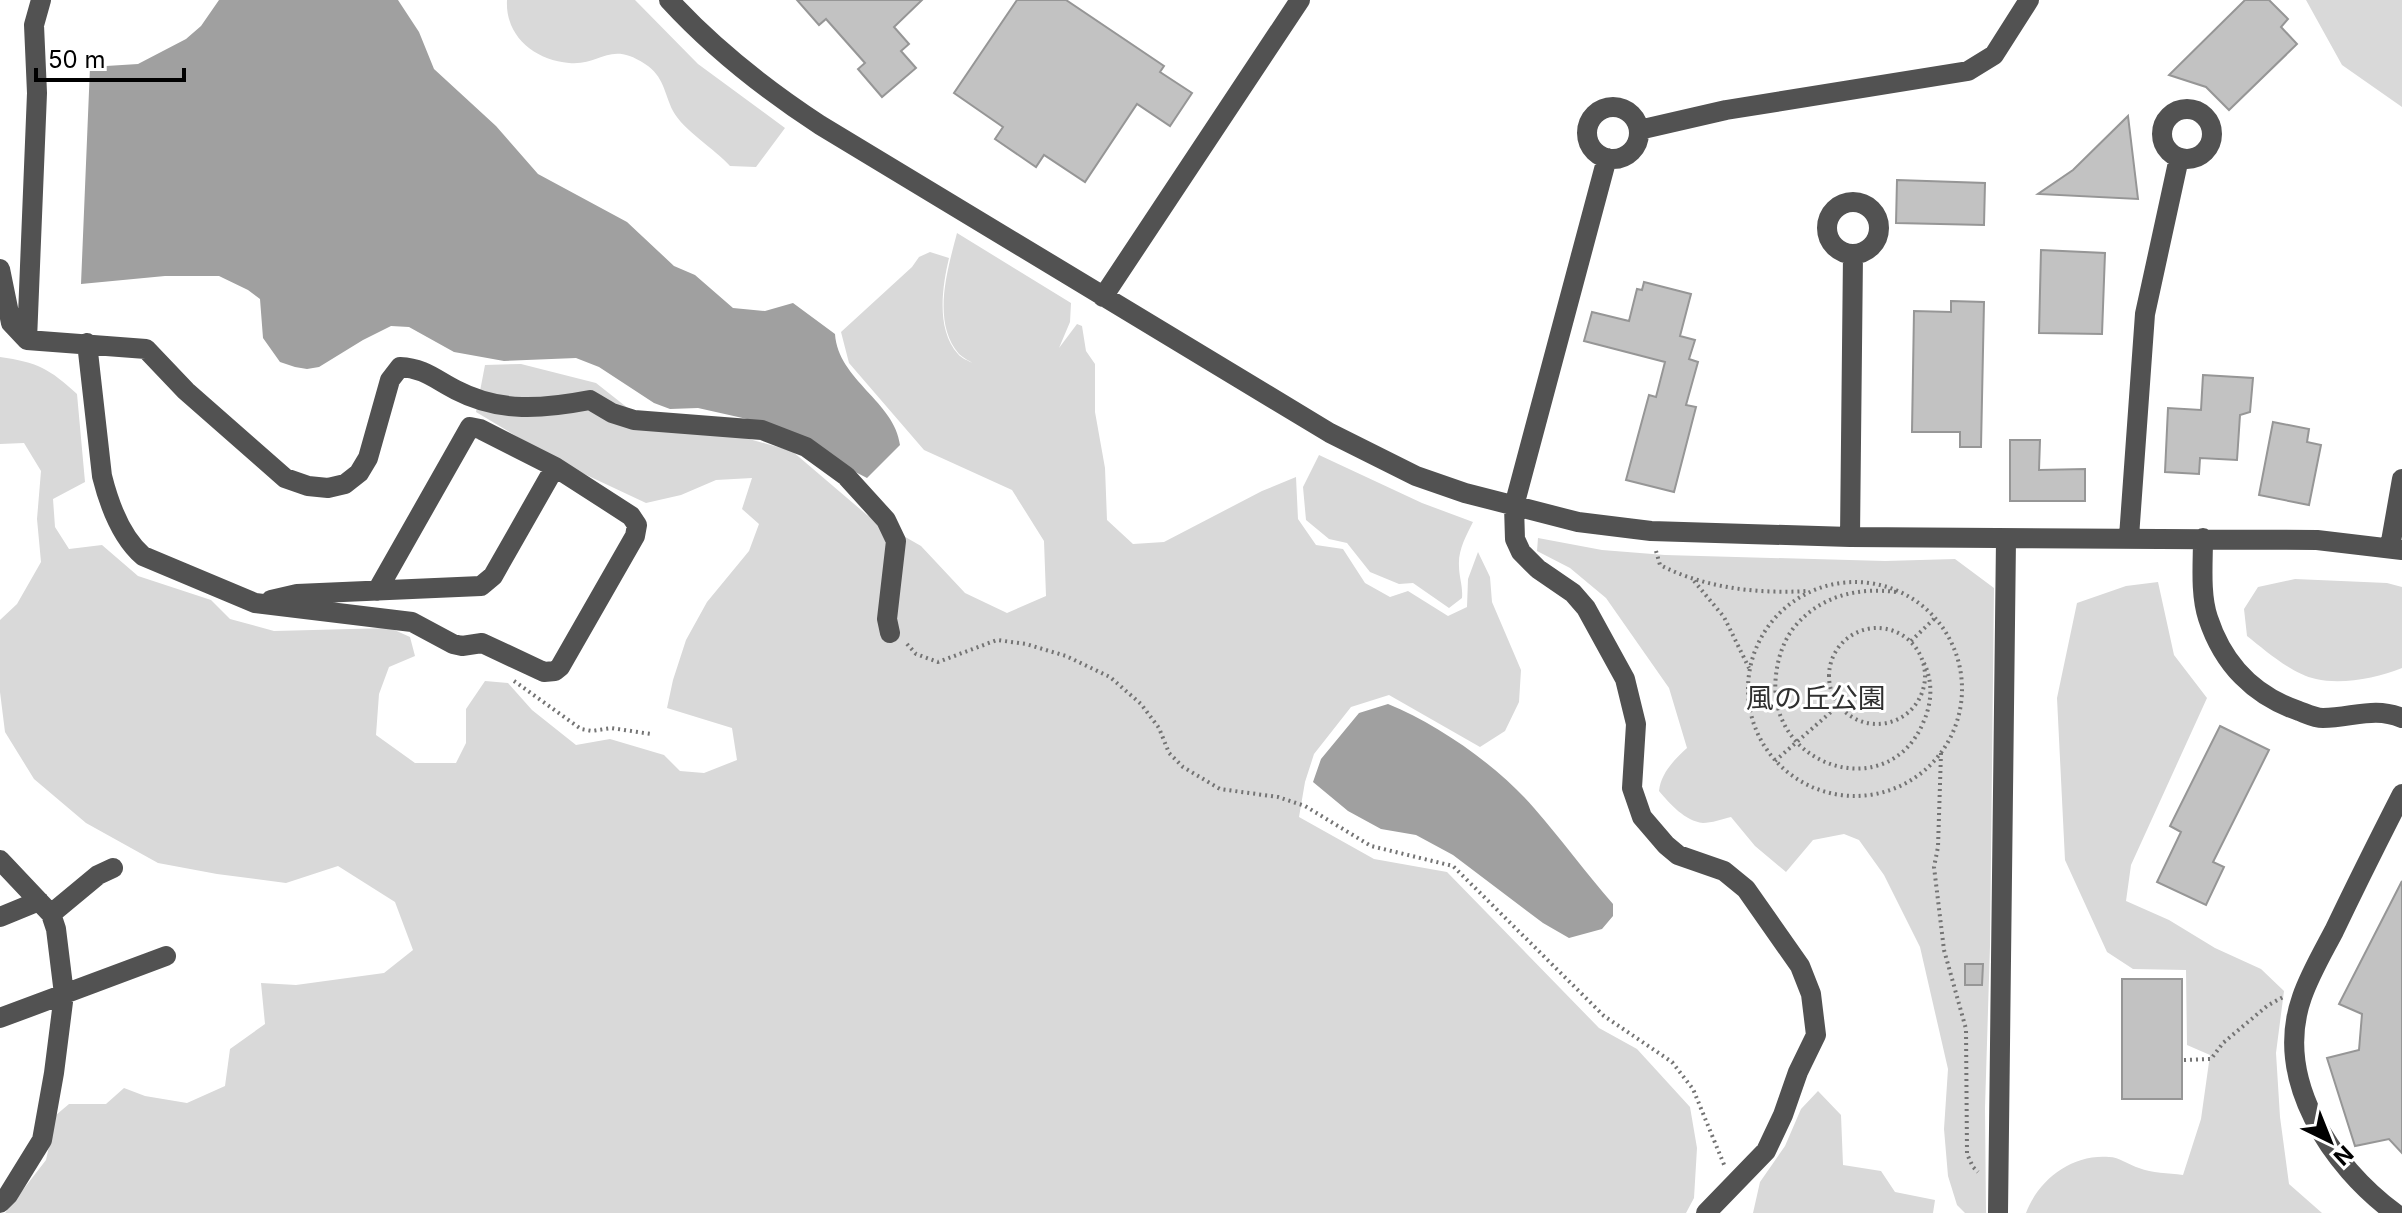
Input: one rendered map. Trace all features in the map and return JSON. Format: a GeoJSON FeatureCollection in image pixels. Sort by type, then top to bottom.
{"type":"FeatureCollection","features":[{"type":"Feature","properties":{"kind":"street"},"geometry":{"type":"LineString","coordinates":[[27,340],[37,93],[34,25],[41,0]]}},
{"type":"Feature","properties":{"kind":"street"},"geometry":{"type":"LineString","coordinates":[[669,0],[710,42],[785,102],[1330,433],[1416,476],[1514,506],[1578,522],[1651,531],[1850,537],[2317,540],[2396,549],[2402,479]]}},
{"type":"Feature","properties":{"kind":"street"},"geometry":{"type":"LineString","coordinates":[[1103,297],[1300,0]]}},
{"type":"Feature","properties":{"kind":"street"},"geometry":{"type":"LineString","coordinates":[[1639,130],[1726,110],[1968,71],[1994,55],[2029,0]]}},
{"type":"Feature","properties":{"kind":"street"},"geometry":{"type":"LineString","coordinates":[[1609,107],[1618,107],[1632,115],[1639,130],[1635,147],[1621,158],[1607,158],[1596,152],[1587,130],[1594,114],[1609,107]]}},
{"type":"Feature","properties":{"kind":"street"},"geometry":{"type":"LineString","coordinates":[[1607,158],[1514,506],[1515,539],[1529,561],[1573,593],[1586,608],[1625,679],[1636,724],[1632,788],[1642,817],[1678,855],[1724,871],[1746,889],[1800,966],[1811,994],[1816,1035],[1766,1151],[1706,1213]]}},
{"type":"Feature","properties":{"kind":"street"},"geometry":{"type":"LineString","coordinates":[[2129,537],[2145,314],[2179,158]]}},
{"type":"Feature","properties":{"kind":"street"},"geometry":{"type":"LineString","coordinates":[[1850,537],[1853,254]]}},
{"type":"Feature","properties":{"kind":"street"},"geometry":{"type":"LineString","coordinates":[[0,269],[11,323],[27,340],[146,349],[186,391],[258,456],[285,478],[308,486],[328,488],[345,484],[359,473],[368,458],[390,380],[400,367],[428,372],[469,396],[509,408],[542,409],[590,400],[612,413],[634,420],[762,430],[806,447],[846,476],[886,520],[896,541],[887,619],[890,633]]}},
{"type":"Feature","properties":{"kind":"street"},"geometry":{"type":"LineString","coordinates":[[87,343],[102,476],[107,496],[134,548],[143,556],[255,603],[412,622],[453,644],[482,643],[544,672],[555,671],[568,654],[637,530],[635,520],[555,467],[480,429],[470,427],[377,591]]}},
{"type":"Feature","properties":{"kind":"street"},"geometry":{"type":"LineString","coordinates":[[255,603],[297,594],[481,586],[493,576],[555,467]]}},
{"type":"Feature","properties":{"kind":"street"},"geometry":{"type":"LineString","coordinates":[[2203,538],[2207,616],[2221,650],[2242,677],[2275,703],[2321,719],[2369,711],[2389,712],[2402,718]]}},
{"type":"Feature","properties":{"kind":"street"},"geometry":{"type":"LineString","coordinates":[[1998,1213],[2006,539]]}},
{"type":"Feature","properties":{"kind":"street"},"geometry":{"type":"LineString","coordinates":[[2395,1213],[2346,1166],[2314,1121],[2298,1078],[2295,1047],[2301,998],[2402,794]]}},
{"type":"Feature","properties":{"kind":"street"},"geometry":{"type":"LineString","coordinates":[[0,860],[45,907],[56,929],[64,994],[42,1140],[3,1192]]}},
{"type":"Feature","properties":{"kind":"street"},"geometry":{"type":"LineString","coordinates":[[0,917],[45,907],[113,868]]}},
{"type":"Feature","properties":{"kind":"street"},"geometry":{"type":"LineString","coordinates":[[0,1018],[166,956]]}},
{"type":"Feature","properties":{"kind":"path"},"geometry":{"type":"LineString","coordinates":[[1656,548],[1660,565],[1692,579],[1745,589],[1807,591]]}},
{"type":"Feature","properties":{"kind":"path"},"geometry":{"type":"LineString","coordinates":[[1692,579],[1724,617],[1750,670]]}},
{"type":"Feature","properties":{"kind":"path"},"geometry":{"type":"LineString","coordinates":[[1864,582],[1903,594],[1935,618],[1956,653],[1962,685],[1958,718],[1941,752],[1926,769],[1900,786],[1861,796],[1840,795],[1811,787],[1793,777],[1775,761],[1752,720],[1748,690],[1755,650],[1770,624],[1784,609],[1808,593],[1831,585],[1864,582]]}},
{"type":"Feature","properties":{"kind":"path"},"geometry":{"type":"LineString","coordinates":[[1903,594],[1873,591],[1832,599],[1812,610],[1795,627],[1778,660],[1775,685],[1778,709],[1797,743],[1819,760],[1857,769],[1879,764],[1900,753],[1917,734],[1927,711],[1931,683],[1922,659],[1910,641],[1895,631],[1877,628],[1858,632],[1842,643],[1829,670],[1831,691],[1850,716],[1869,723],[1890,722],[1915,704],[1924,687],[1922,659]]}},
{"type":"Feature","properties":{"kind":"path"},"geometry":{"type":"LineString","coordinates":[[1910,641],[1935,618]]}},
{"type":"Feature","properties":{"kind":"path"},"geometry":{"type":"LineString","coordinates":[[890,633],[904,641],[916,654],[938,662],[997,640],[1026,644],[1066,656],[1110,677],[1141,704],[1159,728],[1169,753],[1183,767],[1220,789],[1278,797],[1305,806],[1371,846],[1453,866],[1604,1016],[1672,1062],[1693,1089],[1726,1171],[1734,1183]]}},
{"type":"Feature","properties":{"kind":"path"},"geometry":{"type":"LineString","coordinates":[[513,680],[581,729],[611,728],[651,734]]}},
{"type":"Feature","properties":{"kind":"path"},"geometry":{"type":"LineString","coordinates":[[1775,761],[1839,705]]}},
{"type":"Feature","properties":{"kind":"path"},"geometry":{"type":"LineString","coordinates":[[1941,752],[1938,847],[1934,867],[1939,920],[1966,1029],[1967,1154],[1973,1167],[1982,1175]]}},
{"type":"Feature","properties":{"kind":"path"},"geometry":{"type":"LineString","coordinates":[[2184,1060],[2206,1059],[2217,1054],[2223,1043],[2267,1006],[2285,996],[2301,998]]}},
{"type":"Feature","properties":{"kind":"green space"},"geometry":{"type":"Polygon","coordinates":[[[507,0],[635,0],[698,64],[785,128],[756,167],[730,166],[678,118],[660,79],[645,64],[622,54],[580,63],[544,57],[524,44],[517,35],[511,25],[507,0]]]}},
{"type":"Feature","properties":{"kind":"green space"},"geometry":{"type":"Polygon","coordinates":[[[2306,0],[2402,0],[2402,107],[2342,65],[2306,0]]]}},
{"type":"Feature","properties":{"kind":"green space"},"geometry":{"type":"Polygon","coordinates":[[[957,233],[1071,303],[1070,322],[1059,348],[1077,324],[1082,326],[1086,351],[1095,364],[1095,412],[1105,468],[1107,520],[1133,544],[1164,542],[1262,491],[1296,477],[1298,519],[1316,545],[1343,549],[1365,583],[1390,597],[1408,591],[1448,616],[1467,607],[1468,579],[1478,552],[1490,577],[1492,602],[1521,670],[1519,702],[1505,731],[1480,747],[1389,695],[1351,707],[1314,754],[1299,817],[1374,859],[1447,872],[1599,1028],[1637,1049],[1690,1107],[1697,1148],[1694,1198],[1686,1213],[5,1213],[46,1160],[56,1115],[69,1104],[106,1104],[124,1088],[145,1096],[187,1103],[225,1086],[230,1049],[265,1024],[261,983],[296,985],[384,973],[413,950],[395,902],[338,866],[286,883],[158,863],[86,823],[34,779],[5,732],[0,692],[0,620],[17,604],[41,562],[37,519],[41,471],[24,443],[0,444],[0,357],[42,368],[77,394],[85,482],[53,499],[55,527],[69,549],[102,545],[138,576],[211,600],[230,619],[274,631],[390,628],[410,637],[415,656],[389,667],[379,694],[376,735],[415,763],[456,763],[466,743],[466,709],[485,681],[508,683],[532,710],[576,745],[610,739],[664,755],[680,771],[704,773],[737,760],[732,728],[667,708],[686,640],[707,602],[749,551],[759,524],[742,509],[752,478],[716,480],[681,495],[646,503],[563,464],[476,412],[485,365],[521,364],[596,383],[657,431],[735,435],[792,451],[867,515],[921,546],[965,593],[1007,613],[1046,596],[1044,541],[1012,490],[924,450],[849,363],[841,332],[919,257],[930,252],[949,258],[943,295],[946,333],[958,354],[974,364],[959,354],[946,327],[944,295],[957,233]]]}},
{"type":"Feature","properties":{"kind":"green space"},"geometry":{"type":"Polygon","coordinates":[[[1319,455],[1422,503],[1473,522],[1460,554],[1462,598],[1449,608],[1413,583],[1399,584],[1370,572],[1347,543],[1329,539],[1306,520],[1303,487],[1319,455]]]}},
{"type":"Feature","properties":{"kind":"green space","name":"風の丘公園"},"geometry":{"type":"Polygon","coordinates":[[[1538,538],[1602,550],[1665,555],[1885,561],[1955,559],[1994,588],[1986,1213],[1965,1213],[1957,1205],[1948,1176],[1944,1129],[1948,1069],[1920,947],[1884,875],[1859,840],[1844,834],[1813,840],[1786,872],[1755,846],[1731,817],[1713,822],[1696,822],[1673,806],[1659,791],[1660,784],[1669,767],[1687,748],[1669,688],[1606,598],[1570,568],[1537,551],[1538,538]]]}},
{"type":"Feature","properties":{"kind":"green space"},"geometry":{"type":"Polygon","coordinates":[[[2295,579],[2387,583],[2402,587],[2402,668],[2359,680],[2316,679],[2289,667],[2247,636],[2244,609],[2258,587],[2295,579]]]}},
{"type":"Feature","properties":{"kind":"green space"},"geometry":{"type":"Polygon","coordinates":[[[2158,582],[2174,655],[2207,698],[2131,865],[2126,901],[2261,969],[2284,991],[2276,1053],[2289,1184],[2322,1213],[2026,1213],[2039,1189],[2048,1180],[2058,1171],[2082,1160],[2113,1157],[2144,1170],[2183,1175],[2201,1119],[2210,1055],[2187,1045],[2186,970],[2133,969],[2107,952],[2065,860],[2057,698],[2077,603],[2126,586],[2158,582]]]}},
{"type":"Feature","properties":{"kind":"green space"},"geometry":{"type":"Polygon","coordinates":[[[1818,1091],[1841,1115],[1843,1165],[1881,1171],[1895,1192],[1935,1200],[1933,1213],[1753,1213],[1760,1182],[1785,1146],[1801,1109],[1818,1091]]]}},
{"type":"Feature","properties":{"kind":"shaded area"},"geometry":{"type":"Polygon","coordinates":[[[219,0],[398,0],[419,32],[434,69],[496,126],[538,174],[627,222],[674,266],[695,275],[733,308],[765,311],[793,303],[835,334],[838,350],[846,365],[888,416],[900,445],[867,478],[756,421],[698,408],[670,409],[654,403],[599,367],[576,358],[504,361],[454,352],[409,327],[391,326],[319,367],[295,367],[280,362],[263,338],[260,299],[219,276],[165,276],[81,284],[90,67],[138,64],[186,39],[201,26],[219,0]]]}},
{"type":"Feature","properties":{"kind":"shaded area"},"geometry":{"type":"Polygon","coordinates":[[[1388,704],[1467,748],[1520,793],[1613,904],[1613,916],[1602,929],[1569,938],[1543,923],[1453,855],[1416,835],[1381,829],[1348,811],[1313,782],[1321,759],[1359,713],[1388,704]]]}},
{"type":"Feature","properties":{"kind":"building"},"geometry":{"type":"Polygon","coordinates":[[[797,0],[922,0],[894,27],[909,44],[901,51],[916,68],[882,97],[858,69],[865,63],[826,19],[819,25],[797,0]]]}},
{"type":"Feature","properties":{"kind":"building"},"geometry":{"type":"Polygon","coordinates":[[[1017,0],[1066,0],[1164,66],[1160,72],[1192,93],[1170,126],[1137,104],[1085,182],[1044,155],[1036,167],[995,139],[1003,127],[954,93],[1017,0]]]}},
{"type":"Feature","properties":{"kind":"building"},"geometry":{"type":"Polygon","coordinates":[[[2245,0],[2269,0],[2288,19],[2281,27],[2297,44],[2229,110],[2206,87],[2169,75],[2245,0]]]}},
{"type":"Feature","properties":{"kind":"building"},"geometry":{"type":"Polygon","coordinates":[[[2128,116],[2138,199],[2038,194],[2073,170],[2128,116]]]}},
{"type":"Feature","properties":{"kind":"building"},"geometry":{"type":"Polygon","coordinates":[[[1897,180],[1985,183],[1984,225],[1896,223],[1897,180]]]}},
{"type":"Feature","properties":{"kind":"building"},"geometry":{"type":"Polygon","coordinates":[[[2041,250],[2105,253],[2102,334],[2039,333],[2041,250]]]}},
{"type":"Feature","properties":{"kind":"building"},"geometry":{"type":"Polygon","coordinates":[[[1644,282],[1691,294],[1680,336],[1695,340],[1689,359],[1698,362],[1686,405],[1696,407],[1674,492],[1626,480],[1649,395],[1656,397],[1665,362],[1584,341],[1592,312],[1629,321],[1637,289],[1642,290],[1644,282]]]}},
{"type":"Feature","properties":{"kind":"building"},"geometry":{"type":"Polygon","coordinates":[[[1951,301],[1984,302],[1981,447],[1960,447],[1960,432],[1912,432],[1914,311],[1951,312],[1951,301]]]}},
{"type":"Feature","properties":{"kind":"building"},"geometry":{"type":"Polygon","coordinates":[[[2203,375],[2253,378],[2250,412],[2240,415],[2237,460],[2200,458],[2199,474],[2165,472],[2168,408],[2201,410],[2203,375]]]}},
{"type":"Feature","properties":{"kind":"building"},"geometry":{"type":"Polygon","coordinates":[[[2273,422],[2309,429],[2307,442],[2321,445],[2309,505],[2259,495],[2273,422]]]}},
{"type":"Feature","properties":{"kind":"building"},"geometry":{"type":"Polygon","coordinates":[[[2010,440],[2040,440],[2039,470],[2085,469],[2085,501],[2010,501],[2010,440]]]}},
{"type":"Feature","properties":{"kind":"building"},"geometry":{"type":"Polygon","coordinates":[[[2220,726],[2269,750],[2213,862],[2224,867],[2206,905],[2157,882],[2181,832],[2170,826],[2220,726]]]}},
{"type":"Feature","properties":{"kind":"building"},"geometry":{"type":"Polygon","coordinates":[[[2402,881],[2402,1153],[2389,1139],[2355,1146],[2327,1058],[2359,1050],[2362,1014],[2339,1004],[2402,881]]]}},
{"type":"Feature","properties":{"kind":"building"},"geometry":{"type":"Polygon","coordinates":[[[1965,964],[1983,964],[1982,985],[1965,985],[1965,964]]]}},
{"type":"Feature","properties":{"kind":"building"},"geometry":{"type":"Polygon","coordinates":[[[2122,979],[2182,979],[2182,1099],[2122,1099],[2122,979]]]}}]}
